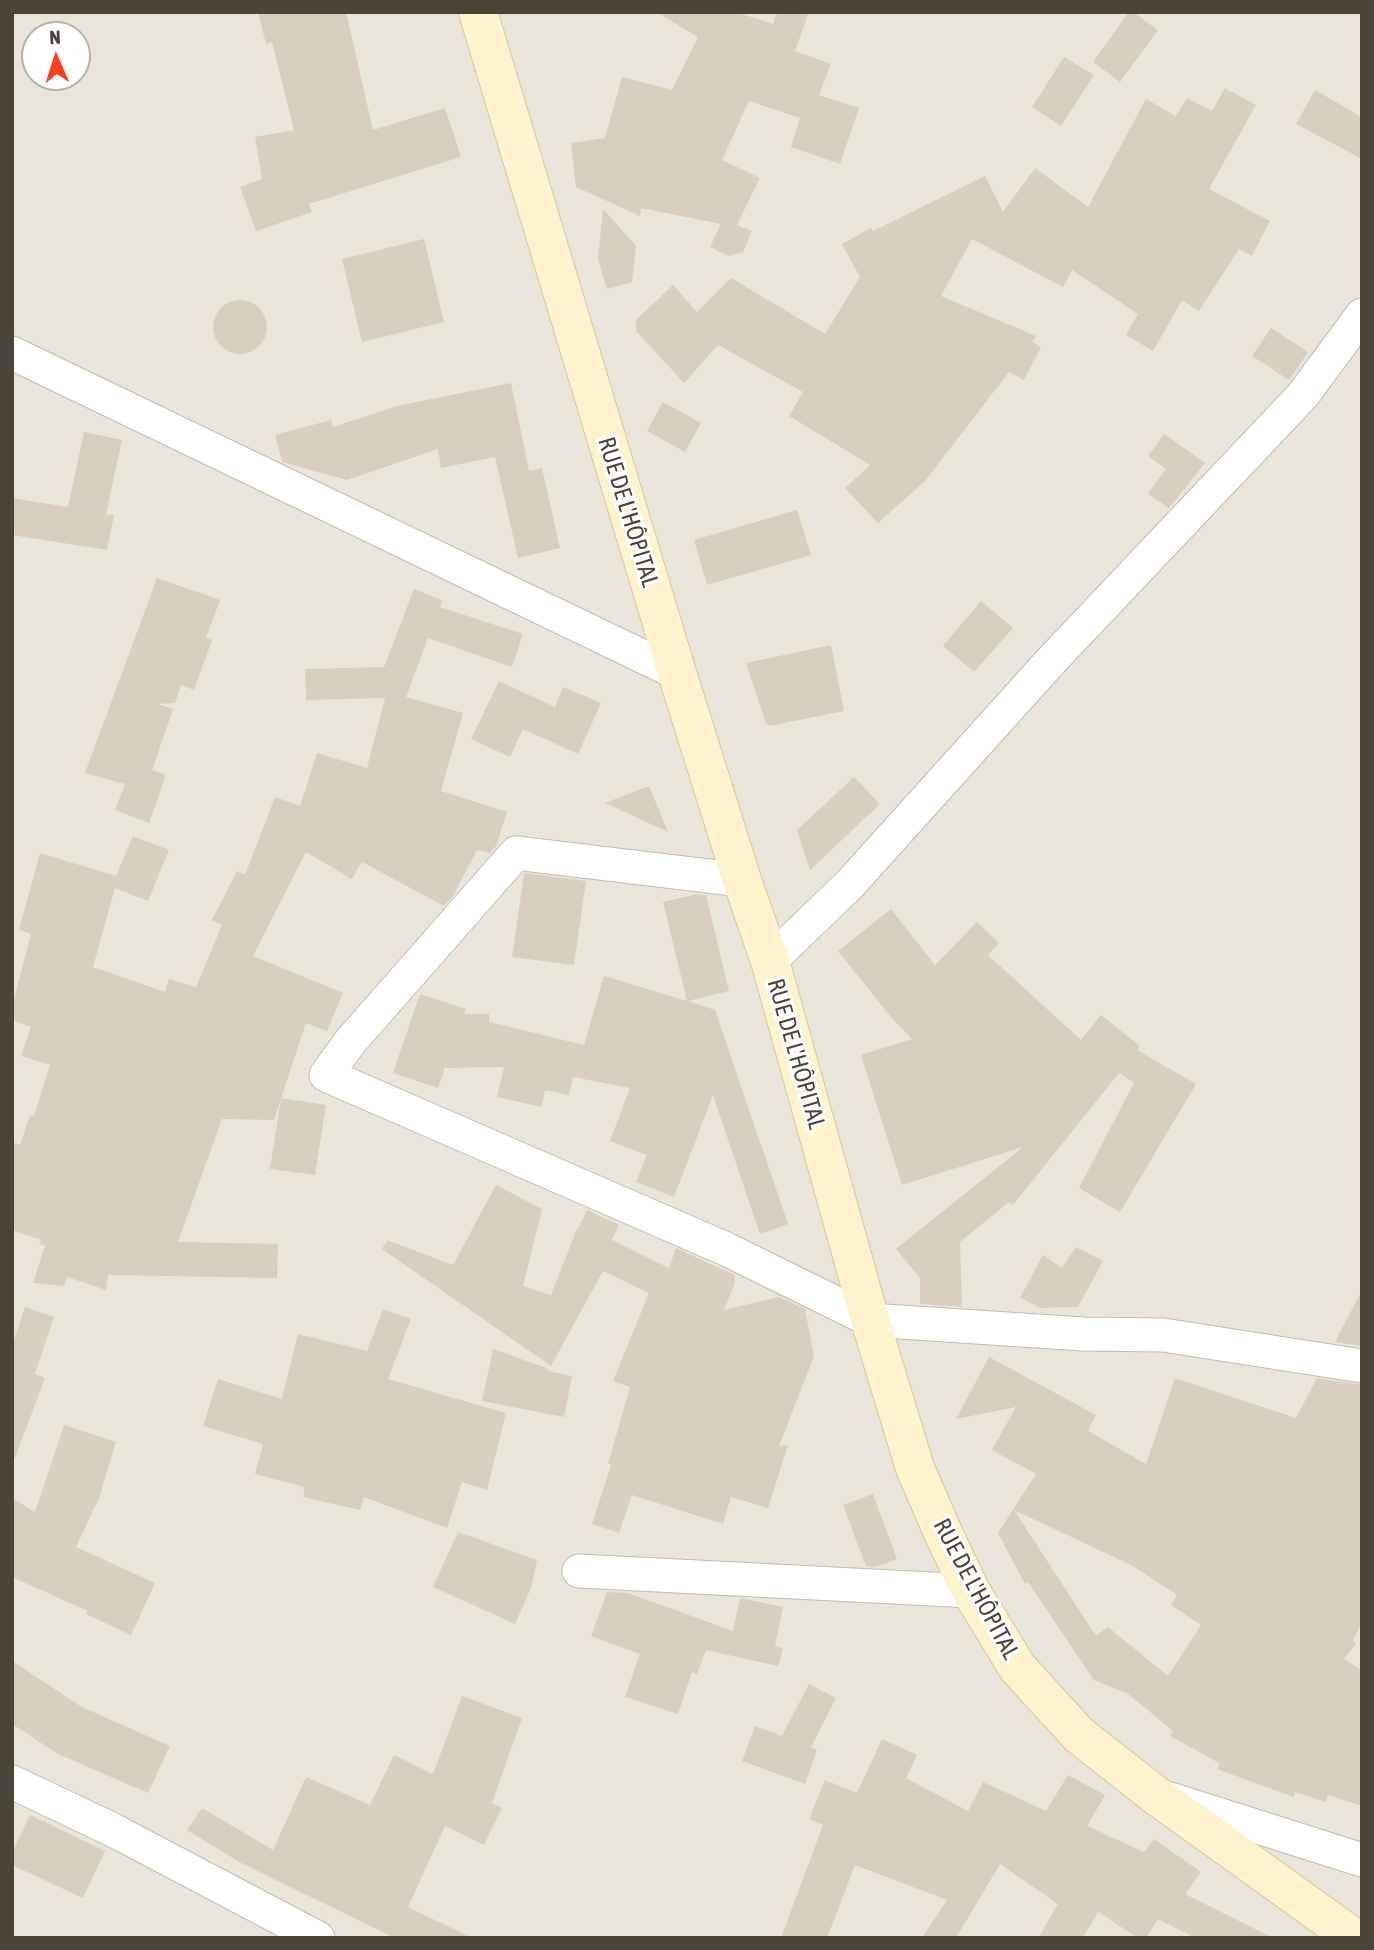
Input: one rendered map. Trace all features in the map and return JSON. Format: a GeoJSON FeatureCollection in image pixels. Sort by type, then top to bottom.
{"type":"FeatureCollection","features":[{"type":"Feature","properties":{"kind":"main road","name":"RUE DE L'HÔPITAL"},"geometry":{"type":"LineString","coordinates":[[478,12],[677,673],[770,961],[870,1320],[915,1468],[971,1591],[1017,1667],[1079,1735],[1154,1794],[1354,1938]]}},
{"type":"Feature","properties":{"kind":"street"},"geometry":{"type":"LineString","coordinates":[[770,961],[850,884],[1051,661],[1303,395],[1362,315]]}},
{"type":"Feature","properties":{"kind":"street"},"geometry":{"type":"LineString","coordinates":[[12,352],[677,673]]}},
{"type":"Feature","properties":{"kind":"street"},"geometry":{"type":"LineString","coordinates":[[742,880],[516,853],[350,1042],[326,1075],[726,1249],[870,1320],[1083,1334],[1163,1335],[1362,1367]]}},
{"type":"Feature","properties":{"kind":"street"},"geometry":{"type":"LineString","coordinates":[[579,1571],[971,1591]]}},
{"type":"Feature","properties":{"kind":"street"},"geometry":{"type":"LineString","coordinates":[[12,1782],[113,1829],[318,1938]]}},
{"type":"Feature","properties":{"kind":"street"},"geometry":{"type":"LineString","coordinates":[[1154,1794],[1362,1860]]}},
{"type":"Feature","properties":{"kind":"shaded area"},"geometry":{"type":"Polygon","coordinates":[[[12,12],[1362,12],[1362,1938],[12,1938],[12,12]]]}},
{"type":"Feature","properties":{"kind":"building"},"geometry":{"type":"Polygon","coordinates":[[[258,12],[346,12],[373,130],[445,108],[461,157],[309,204],[312,212],[256,231],[240,187],[262,179],[255,137],[294,130],[272,42],[266,44],[258,12]]]}},
{"type":"Feature","properties":{"kind":"building"},"geometry":{"type":"Polygon","coordinates":[[[656,12],[736,12],[773,24],[777,12],[809,12],[795,51],[831,64],[819,95],[859,108],[840,164],[791,147],[800,118],[749,101],[722,160],[760,178],[737,225],[752,231],[743,252],[729,256],[710,247],[721,224],[641,208],[640,216],[576,187],[571,143],[605,138],[622,77],[672,90],[698,37],[656,12]]]}},
{"type":"Feature","properties":{"kind":"building"},"geometry":{"type":"Polygon","coordinates":[[[1129,12],[1133,12],[1158,30],[1120,82],[1093,62],[1129,12]]]}},
{"type":"Feature","properties":{"kind":"building"},"geometry":{"type":"Polygon","coordinates":[[[1064,57],[1094,75],[1061,126],[1032,107],[1064,57]]]}},
{"type":"Feature","properties":{"kind":"building"},"geometry":{"type":"Polygon","coordinates":[[[1225,88],[1256,105],[1209,189],[1270,221],[1252,256],[1239,249],[1199,311],[1182,300],[1153,351],[1126,335],[1138,314],[1072,270],[1063,287],[972,239],[941,296],[1036,336],[1032,342],[1041,347],[1024,380],[1009,372],[925,481],[878,523],[845,488],[870,465],[789,416],[803,392],[718,345],[684,383],[636,331],[636,320],[673,285],[697,312],[731,278],[825,334],[860,277],[842,244],[985,176],[1003,212],[1035,168],[1088,207],[1146,99],[1176,116],[1187,98],[1212,111],[1225,88]]]}},
{"type":"Feature","properties":{"kind":"building"},"geometry":{"type":"Polygon","coordinates":[[[1315,90],[1362,117],[1362,159],[1296,124],[1315,90]]]}},
{"type":"Feature","properties":{"kind":"building"},"geometry":{"type":"Polygon","coordinates":[[[603,209],[636,246],[632,282],[607,289],[598,259],[603,209]]]}},
{"type":"Feature","properties":{"kind":"building"},"geometry":{"type":"Polygon","coordinates":[[[424,239],[444,322],[362,342],[342,259],[424,239]]]}},
{"type":"Feature","properties":{"kind":"building"},"geometry":{"type":"Polygon","coordinates":[[[240,300],[259,308],[267,327],[259,346],[240,354],[221,346],[213,327],[221,308],[240,300]]]}},
{"type":"Feature","properties":{"kind":"building"},"geometry":{"type":"Polygon","coordinates":[[[1271,328],[1308,352],[1289,380],[1252,356],[1271,328]]]}},
{"type":"Feature","properties":{"kind":"building"},"geometry":{"type":"Polygon","coordinates":[[[511,383],[529,471],[542,468],[560,548],[518,558],[495,457],[441,468],[438,449],[347,480],[282,462],[275,435],[331,420],[333,427],[397,406],[511,383]]]}},
{"type":"Feature","properties":{"kind":"building"},"geometry":{"type":"Polygon","coordinates":[[[663,402],[701,423],[685,452],[647,431],[663,402]]]}},
{"type":"Feature","properties":{"kind":"building"},"geometry":{"type":"Polygon","coordinates":[[[84,432],[122,440],[106,514],[114,515],[107,550],[12,535],[12,498],[68,507],[84,432]]]}},
{"type":"Feature","properties":{"kind":"building"},"geometry":{"type":"Polygon","coordinates":[[[1164,434],[1205,463],[1169,508],[1148,494],[1166,469],[1148,456],[1164,434]]]}},
{"type":"Feature","properties":{"kind":"building"},"geometry":{"type":"Polygon","coordinates":[[[797,510],[811,555],[707,585],[694,540],[797,510]]]}},
{"type":"Feature","properties":{"kind":"building"},"geometry":{"type":"Polygon","coordinates":[[[157,578],[220,600],[206,638],[212,640],[194,690],[181,685],[175,703],[158,704],[173,709],[152,770],[166,775],[149,823],[115,810],[125,784],[85,773],[157,578]]]}},
{"type":"Feature","properties":{"kind":"building"},"geometry":{"type":"Polygon","coordinates":[[[414,589],[442,600],[440,607],[523,634],[512,667],[428,638],[406,697],[463,713],[441,791],[507,812],[496,846],[490,853],[477,850],[453,896],[444,906],[362,862],[352,879],[306,852],[253,956],[343,993],[327,1031],[306,1023],[274,1120],[222,1119],[178,1242],[278,1244],[277,1278],[108,1275],[106,1290],[67,1277],[64,1286],[33,1283],[45,1246],[39,1244],[41,1240],[12,1230],[12,1142],[20,1145],[30,1115],[34,1116],[50,1065],[21,1056],[31,1027],[12,1020],[12,1006],[31,934],[19,930],[40,853],[116,876],[133,836],[169,850],[148,901],[115,888],[93,967],[165,992],[169,979],[196,987],[222,925],[212,920],[237,871],[245,875],[275,797],[300,806],[317,753],[367,768],[385,698],[306,700],[305,669],[384,667],[414,589]]]}},
{"type":"Feature","properties":{"kind":"building"},"geometry":{"type":"Polygon","coordinates":[[[981,601],[1013,628],[974,672],[943,646],[981,601]]]}},
{"type":"Feature","properties":{"kind":"building"},"geometry":{"type":"Polygon","coordinates":[[[831,645],[844,711],[769,726],[766,724],[746,663],[831,645]]]}},
{"type":"Feature","properties":{"kind":"building"},"geometry":{"type":"Polygon","coordinates":[[[499,681],[555,707],[563,687],[601,703],[578,754],[523,729],[510,757],[471,739],[499,681]]]}},
{"type":"Feature","properties":{"kind":"building"},"geometry":{"type":"Polygon","coordinates":[[[854,777],[880,804],[810,870],[797,830],[854,777]]]}},
{"type":"Feature","properties":{"kind":"building"},"geometry":{"type":"Polygon","coordinates":[[[649,786],[668,832],[605,803],[649,786]]]}},
{"type":"Feature","properties":{"kind":"building"},"geometry":{"type":"Polygon","coordinates":[[[524,873],[586,881],[574,965],[512,957],[524,873]]]}},
{"type":"Feature","properties":{"kind":"building"},"geometry":{"type":"Polygon","coordinates":[[[698,894],[706,895],[729,991],[688,1001],[715,1010],[788,1224],[760,1234],[713,1095],[674,1197],[636,1182],[647,1155],[610,1141],[630,1088],[573,1077],[569,1095],[545,1090],[542,1107],[497,1097],[504,1067],[445,1068],[438,1088],[393,1073],[420,994],[466,1009],[464,1014],[489,1014],[489,1022],[584,1045],[604,976],[687,1001],[663,902],[698,894]]]}},
{"type":"Feature","properties":{"kind":"building"},"geometry":{"type":"Polygon","coordinates":[[[891,909],[935,965],[977,922],[999,943],[988,955],[1081,1040],[1101,1015],[1140,1046],[1137,1050],[1196,1084],[1120,1212],[1079,1188],[1134,1083],[1119,1073],[1013,1205],[1009,1202],[960,1242],[962,1307],[920,1304],[920,1278],[896,1249],[1023,1147],[902,1185],[861,1055],[912,1039],[838,951],[891,909]]]}},
{"type":"Feature","properties":{"kind":"building"},"geometry":{"type":"Polygon","coordinates":[[[281,1098],[326,1105],[315,1175],[270,1169],[281,1098]]]}},
{"type":"Feature","properties":{"kind":"building"},"geometry":{"type":"Polygon","coordinates":[[[496,1185],[542,1209],[523,1286],[551,1295],[587,1210],[619,1225],[612,1240],[669,1268],[676,1248],[735,1275],[735,1283],[724,1310],[779,1297],[805,1309],[814,1356],[779,1446],[788,1445],[768,1508],[731,1497],[723,1524],[632,1495],[619,1533],[592,1524],[611,1465],[608,1464],[630,1387],[613,1381],[649,1293],[603,1271],[551,1366],[382,1249],[387,1240],[453,1265],[496,1185]]]}},
{"type":"Feature","properties":{"kind":"building"},"geometry":{"type":"Polygon","coordinates":[[[1076,1247],[1103,1261],[1078,1307],[1041,1308],[1020,1298],[1043,1255],[1062,1268],[1076,1247]]]}},
{"type":"Feature","properties":{"kind":"building"},"geometry":{"type":"Polygon","coordinates":[[[1362,1290],[1362,1346],[1335,1342],[1362,1290]]]}},
{"type":"Feature","properties":{"kind":"building"},"geometry":{"type":"Polygon","coordinates":[[[25,1307],[54,1317],[35,1374],[45,1378],[15,1458],[12,1458],[12,1346],[25,1307]]]}},
{"type":"Feature","properties":{"kind":"building"},"geometry":{"type":"Polygon","coordinates":[[[383,1309],[411,1319],[388,1379],[506,1413],[487,1490],[462,1482],[447,1528],[364,1497],[360,1510],[303,1497],[305,1487],[255,1474],[263,1444],[203,1426],[218,1379],[282,1399],[298,1334],[367,1351],[383,1309]]]}},
{"type":"Feature","properties":{"kind":"building"},"geometry":{"type":"Polygon","coordinates":[[[493,1349],[549,1369],[548,1371],[572,1376],[564,1417],[482,1401],[493,1349]]]}},
{"type":"Feature","properties":{"kind":"building"},"geometry":{"type":"Polygon","coordinates":[[[989,1357],[1096,1415],[1088,1431],[1146,1464],[1175,1378],[1296,1418],[1317,1378],[1362,1385],[1362,1622],[1353,1641],[1356,1644],[1344,1659],[1362,1671],[1362,1806],[1328,1795],[1325,1802],[1295,1792],[1294,1797],[1217,1769],[1219,1763],[1170,1736],[1173,1731],[1128,1694],[1094,1680],[1028,1582],[1025,1584],[998,1533],[1036,1474],[992,1450],[1016,1407],[956,1419],[989,1357]],[[1014,1510],[1096,1636],[1108,1627],[1168,1676],[1201,1625],[1171,1605],[1177,1595],[1133,1566],[1014,1510]]]}},
{"type":"Feature","properties":{"kind":"building"},"geometry":{"type":"Polygon","coordinates":[[[64,1425],[116,1442],[99,1498],[76,1547],[155,1583],[131,1635],[86,1614],[88,1611],[12,1577],[12,1498],[35,1512],[64,1425]]]}},
{"type":"Feature","properties":{"kind":"building"},"geometry":{"type":"Polygon","coordinates":[[[873,1494],[897,1559],[875,1567],[866,1566],[843,1505],[873,1494]]]}},
{"type":"Feature","properties":{"kind":"building"},"geometry":{"type":"Polygon","coordinates":[[[458,1532],[537,1560],[531,1588],[515,1624],[433,1587],[458,1532]]]}},
{"type":"Feature","properties":{"kind":"building"},"geometry":{"type":"Polygon","coordinates":[[[607,1592],[628,1593],[733,1631],[740,1598],[783,1607],[775,1646],[783,1649],[778,1666],[706,1650],[697,1674],[692,1672],[678,1714],[625,1697],[640,1654],[591,1636],[607,1592]]]}},
{"type":"Feature","properties":{"kind":"building"},"geometry":{"type":"Polygon","coordinates":[[[12,1661],[82,1707],[170,1746],[148,1793],[58,1754],[12,1724],[12,1661]]]}},
{"type":"Feature","properties":{"kind":"building"},"geometry":{"type":"Polygon","coordinates":[[[809,1684],[836,1698],[811,1747],[817,1750],[805,1784],[742,1761],[755,1726],[782,1736],[809,1684]]]}},
{"type":"Feature","properties":{"kind":"building"},"geometry":{"type":"Polygon","coordinates":[[[462,1696],[522,1718],[492,1803],[502,1808],[484,1845],[445,1826],[408,1907],[472,1938],[395,1938],[241,1863],[187,1830],[202,1808],[273,1850],[306,1777],[370,1805],[394,1755],[433,1774],[462,1696]]]}},
{"type":"Feature","properties":{"kind":"building"},"geometry":{"type":"Polygon","coordinates":[[[882,1739],[917,1755],[906,1778],[968,1811],[983,1782],[1046,1811],[1068,1775],[1105,1795],[1087,1826],[1144,1852],[1154,1839],[1201,1872],[1185,1894],[1273,1938],[1195,1938],[1158,1919],[1146,1938],[1138,1938],[1098,1912],[1083,1938],[1038,1938],[1058,1904],[1000,1864],[956,1938],[922,1938],[947,1900],[855,1865],[827,1938],[781,1938],[823,1825],[809,1819],[825,1780],[857,1793],[882,1739]]]}},
{"type":"Feature","properties":{"kind":"building"},"geometry":{"type":"Polygon","coordinates":[[[30,1815],[105,1851],[83,1898],[12,1865],[12,1853],[30,1815]]]}}]}
